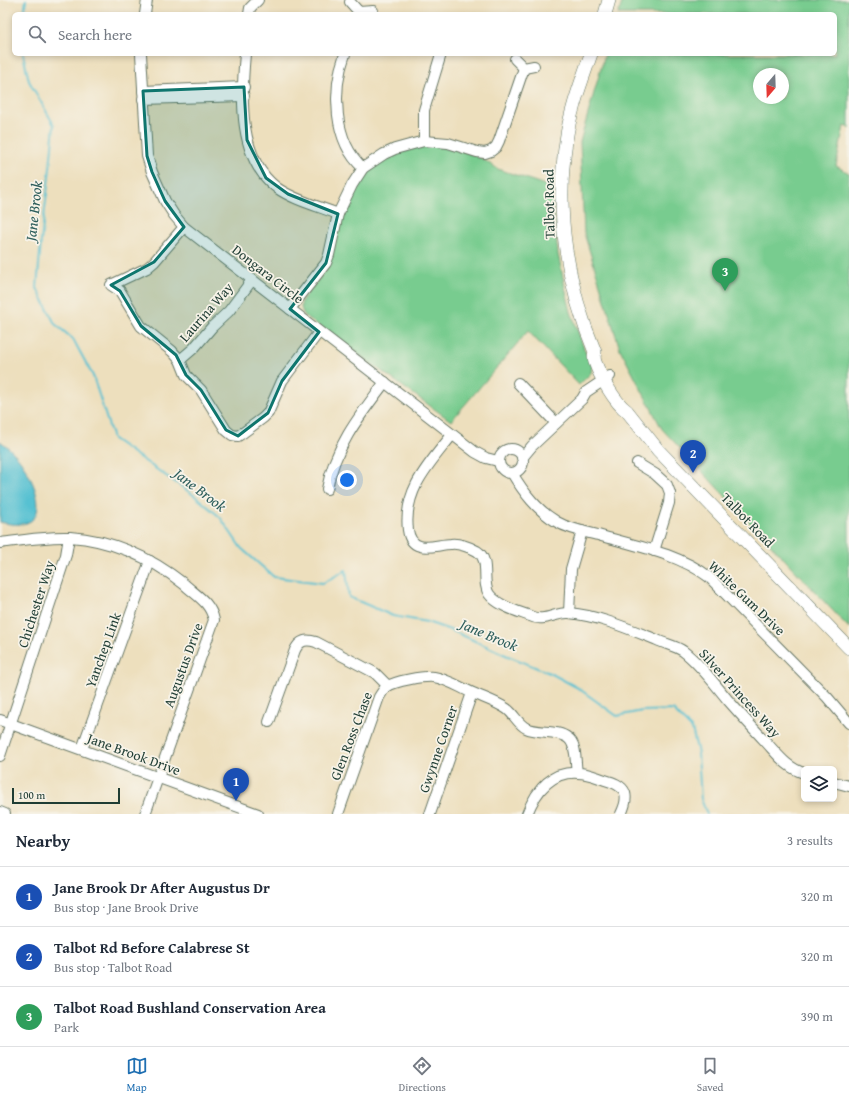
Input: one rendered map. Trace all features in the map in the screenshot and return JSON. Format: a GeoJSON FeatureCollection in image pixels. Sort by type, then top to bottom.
{"type":"FeatureCollection","features":[{"type":"Feature","properties":{"kind":"main road"},"geometry":{"type":"LineString","coordinates":[[606,12],[609,0]]}},
{"type":"Feature","properties":{"kind":"main road","name":"Talbot Road"},"geometry":{"type":"LineString","coordinates":[[590,56],[571,118],[566,142],[562,192],[564,238],[570,273],[582,319],[595,352],[601,358],[609,381],[627,404],[627,411],[658,450],[849,648]]}},
{"type":"Feature","properties":{"kind":"street"},"geometry":{"type":"LineString","coordinates":[[145,12],[147,0]]}},
{"type":"Feature","properties":{"kind":"street"},"geometry":{"type":"LineString","coordinates":[[249,12],[250,8],[258,0]]}},
{"type":"Feature","properties":{"kind":"street"},"geometry":{"type":"LineString","coordinates":[[350,2],[358,12]]}},
{"type":"Feature","properties":{"kind":"street"},"geometry":{"type":"LineString","coordinates":[[366,12],[373,11]]}},
{"type":"Feature","properties":{"kind":"street","name":"Dongara Circle"},"geometry":{"type":"LineString","coordinates":[[141,56],[147,156],[152,172],[165,201],[184,227],[452,435],[480,455],[500,457]]}},
{"type":"Feature","properties":{"kind":"street"},"geometry":{"type":"LineString","coordinates":[[245,56],[244,114],[247,140],[258,166],[266,178],[288,194],[338,214]]}},
{"type":"Feature","properties":{"kind":"street"},"geometry":{"type":"LineString","coordinates":[[344,56],[339,75],[338,117],[341,130],[350,153],[363,168]]}},
{"type":"Feature","properties":{"kind":"street"},"geometry":{"type":"LineString","coordinates":[[424,141],[424,110],[440,56]]}},
{"type":"Feature","properties":{"kind":"street"},"geometry":{"type":"LineString","coordinates":[[515,59],[524,68]]}},
{"type":"Feature","properties":{"kind":"street"},"geometry":{"type":"LineString","coordinates":[[524,68],[534,66]]}},
{"type":"Feature","properties":{"kind":"street"},"geometry":{"type":"LineString","coordinates":[[290,309],[326,263],[338,214],[352,185],[363,168],[384,154],[395,149],[424,141],[448,143],[477,152],[485,153],[491,151],[496,147],[499,141],[524,68]]}},
{"type":"Feature","properties":{"kind":"street"},"geometry":{"type":"LineString","coordinates":[[143,95],[244,92]]}},
{"type":"Feature","properties":{"kind":"street"},"geometry":{"type":"LineString","coordinates":[[184,227],[154,262],[146,268],[111,285],[120,291],[141,326],[172,351],[180,360],[186,375],[201,390],[226,430],[232,435],[238,436],[268,413],[282,381],[319,332]]}},
{"type":"Feature","properties":{"kind":"street","name":"Laurina Way"},"geometry":{"type":"LineString","coordinates":[[180,360],[194,348],[212,327],[229,311],[252,280]]}},
{"type":"Feature","properties":{"kind":"street"},"geometry":{"type":"LineString","coordinates":[[521,455],[582,399],[592,395],[609,381]]}},
{"type":"Feature","properties":{"kind":"street"},"geometry":{"type":"LineString","coordinates":[[327,490],[332,466],[349,432],[385,382]]}},
{"type":"Feature","properties":{"kind":"street"},"geometry":{"type":"LineString","coordinates":[[518,383],[556,423]]}},
{"type":"Feature","properties":{"kind":"street","name":"Silver Princess Way"},"geometry":{"type":"LineString","coordinates":[[452,435],[421,474],[412,491],[407,510],[407,519],[409,535],[416,544],[422,547],[452,543],[477,551],[484,559],[486,589],[493,599],[538,619],[569,613],[610,622],[682,650],[697,663],[781,760],[801,772]]}},
{"type":"Feature","properties":{"kind":"street"},"geometry":{"type":"LineString","coordinates":[[509,449],[513,449],[521,455],[522,466],[516,471],[502,470],[499,466],[500,457],[509,449]]}},
{"type":"Feature","properties":{"kind":"street"},"geometry":{"type":"LineString","coordinates":[[637,463],[655,474],[667,485],[670,493],[669,503],[654,551]]}},
{"type":"Feature","properties":{"kind":"street","name":"White Gum Drive"},"geometry":{"type":"LineString","coordinates":[[516,471],[520,486],[532,502],[558,522],[582,531],[654,551],[688,563],[709,577],[827,697],[849,723]]}},
{"type":"Feature","properties":{"kind":"street"},"geometry":{"type":"LineString","coordinates":[[569,613],[571,569],[582,531]]}},
{"type":"Feature","properties":{"kind":"street","name":"Augustus Drive"},"geometry":{"type":"LineString","coordinates":[[0,543],[69,537],[111,545],[134,553],[167,571],[206,603],[212,611],[214,620],[145,814]]}},
{"type":"Feature","properties":{"kind":"street","name":"Chichester Way"},"geometry":{"type":"LineString","coordinates":[[0,756],[66,555],[69,537]]}},
{"type":"Feature","properties":{"kind":"street","name":"Yanchep Link"},"geometry":{"type":"LineString","coordinates":[[82,750],[150,561]]}},
{"type":"Feature","properties":{"kind":"street"},"geometry":{"type":"LineString","coordinates":[[269,722],[295,650],[298,644],[303,640],[316,642],[375,673],[388,686]]}},
{"type":"Feature","properties":{"kind":"street","name":"Glen Ross Chase"},"geometry":{"type":"LineString","coordinates":[[338,814],[379,697],[388,686],[397,682],[433,677],[448,682],[506,709],[526,728],[536,731],[557,733],[568,737],[573,746],[577,772]]}},
{"type":"Feature","properties":{"kind":"street","name":"Gwynne Corner"},"geometry":{"type":"LineString","coordinates":[[430,814],[472,693]]}},
{"type":"Feature","properties":{"kind":"street","name":"Jane Brook Drive"},"geometry":{"type":"LineString","coordinates":[[0,720],[258,814]]}},
{"type":"Feature","properties":{"kind":"street"},"geometry":{"type":"LineString","coordinates":[[527,814],[537,793],[550,780],[561,775],[577,772],[590,774],[614,782],[620,786],[624,792],[625,798],[621,814]]}},
{"type":"Feature","properties":{"kind":"street"},"geometry":{"type":"LineString","coordinates":[[837,783],[849,786]]}},
{"type":"Feature","properties":{"kind":"street"},"geometry":{"type":"LineString","coordinates":[[0,812],[5,814]]}},
{"type":"Feature","properties":{"kind":"highlighted area"},"geometry":{"type":"Polygon","coordinates":[[[244,87],[247,140],[266,178],[288,194],[338,214],[326,263],[290,309],[319,332],[282,381],[268,413],[238,436],[226,430],[201,390],[186,375],[176,355],[141,326],[120,291],[111,285],[154,262],[184,227],[165,201],[152,172],[147,156],[143,91],[244,87]]]}},
{"type":"Feature","properties":{"kind":"green space"},"geometry":{"type":"Polygon","coordinates":[[[623,0],[849,0],[849,128],[844,126],[836,166],[849,173],[849,628],[662,429],[620,349],[584,233],[580,142],[604,56],[837,56],[837,12],[619,12],[623,0]]]}},
{"type":"Feature","properties":{"kind":"green space"},"geometry":{"type":"Polygon","coordinates":[[[424,145],[442,146],[463,151],[481,158],[498,169],[551,187],[558,254],[565,287],[571,312],[592,366],[591,373],[579,385],[528,331],[451,421],[306,317],[303,313],[301,309],[302,300],[327,268],[340,221],[348,201],[361,178],[369,169],[390,155],[424,145]]]}},
{"type":"Feature","properties":{"kind":"water"},"geometry":{"type":"Polygon","coordinates":[[[0,441],[20,460],[31,479],[35,491],[38,501],[37,511],[34,518],[27,523],[16,524],[0,522],[0,441]]]}},
{"type":"Feature","properties":{"kind":"waterway","name":"Jane Brook"},"geometry":{"type":"LineString","coordinates":[[24,12],[26,0]]}},
{"type":"Feature","properties":{"kind":"waterway","name":"Jane Brook"},"geometry":{"type":"LineString","coordinates":[[23,56],[29,81],[54,125],[37,288],[55,324],[73,339],[93,376],[113,439],[195,496],[220,517],[241,548],[274,577],[323,583],[346,570],[349,597],[393,616],[427,622],[453,631],[552,674],[578,688],[617,716],[642,711],[673,710],[692,729],[698,753],[701,799],[707,814]]}},
{"type":"Feature","properties":{"kind":"place","name":"Talbot Road Bushland Conservation Area"},"geometry":{"type":"Point","coordinates":[725,291]}},
{"type":"Feature","properties":{"kind":"place","name":"Talbot Rd Before Calabrese St"},"geometry":{"type":"Point","coordinates":[693,473]}},
{"type":"Feature","properties":{"kind":"place","name":"Jane Brook Dr After Augustus Dr"},"geometry":{"type":"Point","coordinates":[236,801]}}]}
